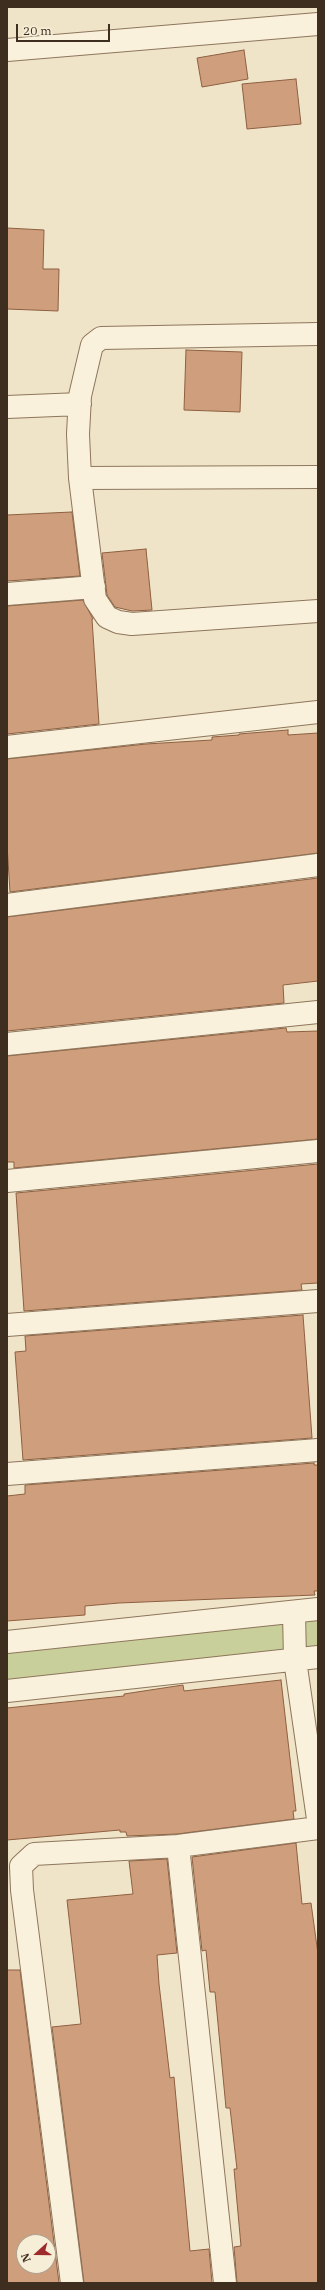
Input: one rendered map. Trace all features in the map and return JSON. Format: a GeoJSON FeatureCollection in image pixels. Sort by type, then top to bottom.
{"type":"FeatureCollection","features":[{"type":"Feature","properties":{"kind":"street"},"geometry":{"type":"LineString","coordinates":[[7,50],[318,24]]}},
{"type":"Feature","properties":{"kind":"street"},"geometry":{"type":"LineString","coordinates":[[318,334],[100,338],[92,345],[80,404],[78,434],[80,478],[95,599],[107,617],[118,622],[132,624],[318,611]]}},
{"type":"Feature","properties":{"kind":"street"},"geometry":{"type":"LineString","coordinates":[[7,408],[80,404]]}},
{"type":"Feature","properties":{"kind":"street"},"geometry":{"type":"LineString","coordinates":[[80,478],[318,477]]}},
{"type":"Feature","properties":{"kind":"street"},"geometry":{"type":"LineString","coordinates":[[7,594],[94,587]]}},
{"type":"Feature","properties":{"kind":"street"},"geometry":{"type":"LineString","coordinates":[[7,747],[318,712]]}},
{"type":"Feature","properties":{"kind":"street"},"geometry":{"type":"LineString","coordinates":[[7,905],[318,865]]}},
{"type":"Feature","properties":{"kind":"street"},"geometry":{"type":"LineString","coordinates":[[7,1044],[318,1012]]}},
{"type":"Feature","properties":{"kind":"street"},"geometry":{"type":"LineString","coordinates":[[7,1181],[318,1151]]}},
{"type":"Feature","properties":{"kind":"street"},"geometry":{"type":"LineString","coordinates":[[7,1325],[318,1301]]}},
{"type":"Feature","properties":{"kind":"street"},"geometry":{"type":"LineString","coordinates":[[7,1474],[318,1450]]}},
{"type":"Feature","properties":{"kind":"street"},"geometry":{"type":"LineString","coordinates":[[7,1642],[318,1609]]}},
{"type":"Feature","properties":{"kind":"street"},"geometry":{"type":"LineString","coordinates":[[294,1612],[295,1660],[318,1819]]}},
{"type":"Feature","properties":{"kind":"street"},"geometry":{"type":"LineString","coordinates":[[7,1691],[318,1657]]}},
{"type":"Feature","properties":{"kind":"street"},"geometry":{"type":"LineString","coordinates":[[72,2283],[22,1890],[21,1866],[34,1854],[178,1846],[318,1828]]}},
{"type":"Feature","properties":{"kind":"street"},"geometry":{"type":"LineString","coordinates":[[178,1846],[225,2283]]}},
{"type":"Feature","properties":{"kind":"green space"},"geometry":{"type":"Polygon","coordinates":[[[318,1609],[318,1657],[7,1691],[7,1642],[318,1609]]]}},
{"type":"Feature","properties":{"kind":"building"},"geometry":{"type":"Polygon","coordinates":[[[244,50],[248,79],[202,87],[197,58],[244,50]]]}},
{"type":"Feature","properties":{"kind":"building"},"geometry":{"type":"Polygon","coordinates":[[[296,79],[301,124],[247,129],[242,84],[296,79]]]}},
{"type":"Feature","properties":{"kind":"building"},"geometry":{"type":"Polygon","coordinates":[[[7,228],[44,230],[43,269],[59,269],[58,311],[7,309],[7,228]]]}},
{"type":"Feature","properties":{"kind":"building"},"geometry":{"type":"Polygon","coordinates":[[[186,350],[242,352],[240,412],[184,410],[186,350]]]}},
{"type":"Feature","properties":{"kind":"building"},"geometry":{"type":"Polygon","coordinates":[[[72,512],[80,576],[7,581],[7,515],[72,512]]]}},
{"type":"Feature","properties":{"kind":"building"},"geometry":{"type":"Polygon","coordinates":[[[146,549],[152,610],[132,611],[115,607],[107,595],[102,553],[146,549]]]}},
{"type":"Feature","properties":{"kind":"building"},"geometry":{"type":"Polygon","coordinates":[[[83,600],[93,619],[99,724],[7,734],[7,606],[83,600]]]}},
{"type":"Feature","properties":{"kind":"building"},"geometry":{"type":"Polygon","coordinates":[[[288,730],[288,735],[318,733],[318,853],[10,892],[7,845],[7,759],[146,744],[212,740],[212,737],[288,730]]]}},
{"type":"Feature","properties":{"kind":"building"},"geometry":{"type":"Polygon","coordinates":[[[318,878],[318,981],[283,985],[284,1003],[7,1031],[7,917],[318,878]]]}},
{"type":"Feature","properties":{"kind":"building"},"geometry":{"type":"Polygon","coordinates":[[[286,1028],[287,1032],[318,1031],[318,1139],[14,1168],[14,1162],[7,1162],[7,1056],[286,1028]]]}},
{"type":"Feature","properties":{"kind":"building"},"geometry":{"type":"Polygon","coordinates":[[[318,1164],[318,1283],[301,1284],[302,1290],[24,1311],[16,1193],[318,1164]]]}},
{"type":"Feature","properties":{"kind":"building"},"geometry":{"type":"Polygon","coordinates":[[[303,1315],[312,1438],[23,1460],[15,1352],[26,1351],[25,1336],[303,1315]]]}},
{"type":"Feature","properties":{"kind":"building"},"geometry":{"type":"Polygon","coordinates":[[[314,1463],[314,1465],[318,1465],[318,1591],[314,1591],[315,1595],[119,1603],[85,1606],[85,1615],[7,1621],[7,1496],[25,1494],[25,1485],[314,1463]]]}},
{"type":"Feature","properties":{"kind":"building"},"geometry":{"type":"Polygon","coordinates":[[[281,1680],[296,1811],[293,1811],[294,1819],[177,1834],[127,1836],[126,1832],[120,1832],[120,1830],[7,1840],[7,1708],[124,1696],[124,1694],[183,1685],[184,1691],[281,1680]]]}},
{"type":"Feature","properties":{"kind":"building"},"geometry":{"type":"Polygon","coordinates":[[[296,1843],[302,1904],[311,1903],[318,1954],[318,2283],[237,2283],[234,2247],[241,2246],[234,2169],[237,2169],[230,2108],[226,2108],[215,1992],[210,1992],[206,1950],[202,1951],[192,1857],[296,1843]]]}},
{"type":"Feature","properties":{"kind":"building"},"geometry":{"type":"Polygon","coordinates":[[[167,1859],[177,1953],[157,1955],[159,1984],[170,2078],[174,2077],[190,2251],[209,2249],[212,2283],[84,2283],[52,2027],[81,2024],[67,1900],[133,1894],[129,1861],[167,1859]]]}},
{"type":"Feature","properties":{"kind":"building"},"geometry":{"type":"Polygon","coordinates":[[[7,1970],[20,1970],[53,2234],[16,2234],[16,2274],[56,2274],[56,2259],[59,2283],[7,2283],[7,1970]]]}}]}
